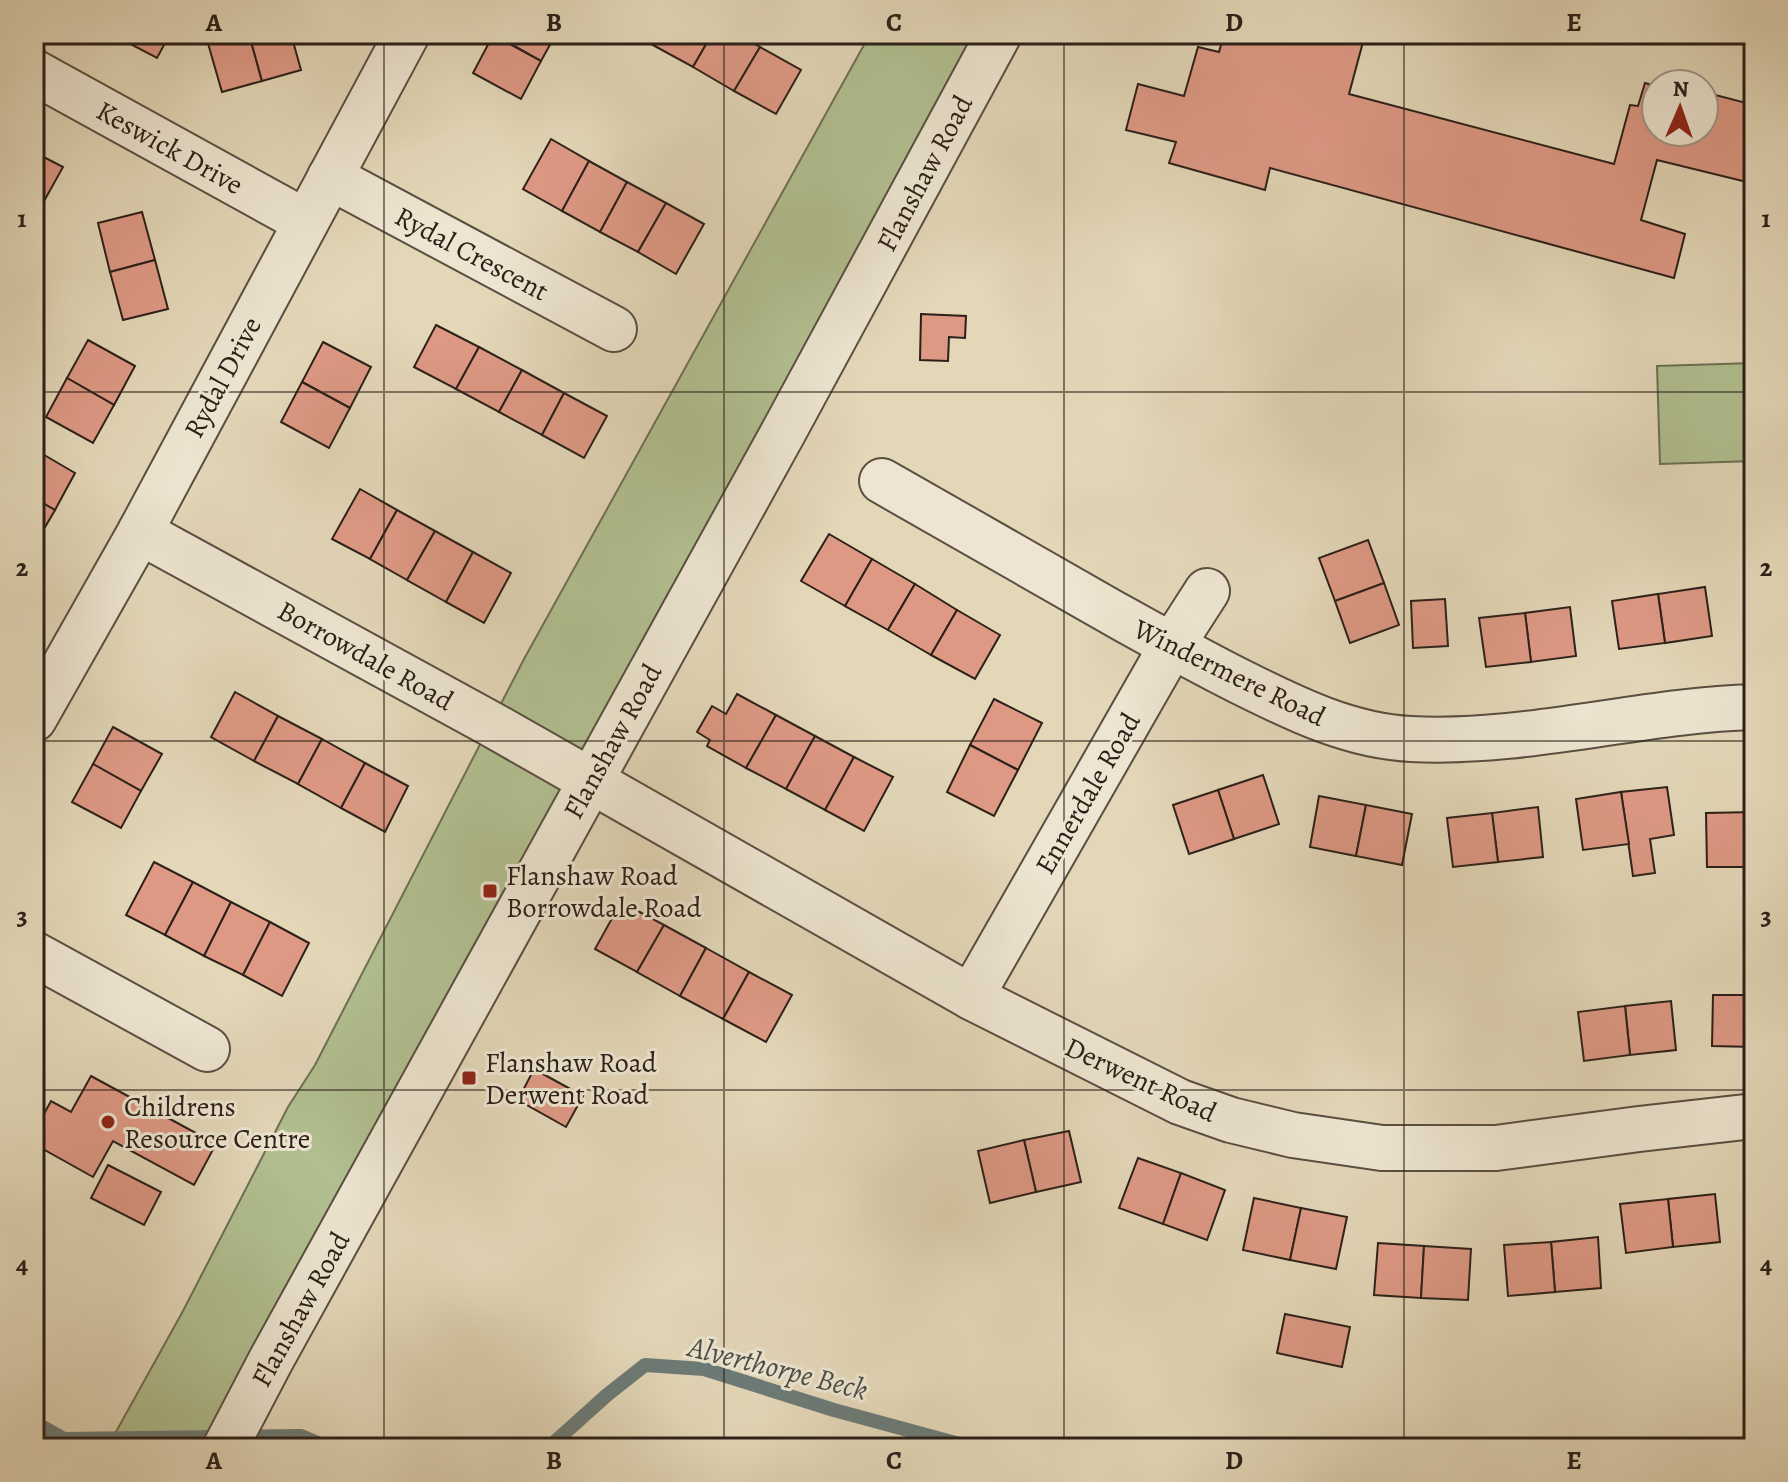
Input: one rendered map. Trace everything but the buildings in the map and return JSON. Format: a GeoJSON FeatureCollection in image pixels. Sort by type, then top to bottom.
{"type":"FeatureCollection","features":[{"type":"Feature","properties":{"kind":"street","name":"Rydal Drive"},"geometry":{"type":"LineString","coordinates":[[34,719],[140,532],[407,34]]}},
{"type":"Feature","properties":{"kind":"street","name":"Flanshaw Road"},"geometry":{"type":"LineString","coordinates":[[225,1448],[999,34]]}},
{"type":"Feature","properties":{"kind":"street","name":"Keswick Drive"},"geometry":{"type":"LineString","coordinates":[[34,72],[306,222]]}},
{"type":"Feature","properties":{"kind":"street","name":"Rydal Crescent"},"geometry":{"type":"LineString","coordinates":[[330,177],[614,329]]}},
{"type":"Feature","properties":{"kind":"street","name":"Windermere Road"},"geometry":{"type":"LineString","coordinates":[[882,481],[1171,647],[1296,710],[1351,730],[1408,739],[1465,741],[1731,707],[1754,707]]}},
{"type":"Feature","properties":{"kind":"street","name":"Borrowdale Road"},"geometry":{"type":"LineString","coordinates":[[140,532],[590,781]]}},
{"type":"Feature","properties":{"kind":"street","name":"Ennerdale Road"},"geometry":{"type":"LineString","coordinates":[[971,997],[1171,647],[1207,591]]}},
{"type":"Feature","properties":{"kind":"street","name":"Derwent Road"},"geometry":{"type":"LineString","coordinates":[[590,781],[971,997],[1180,1102],[1231,1120],[1293,1135],[1382,1148],[1496,1148],[1754,1116]]}},
{"type":"Feature","properties":{"kind":"street"},"geometry":{"type":"LineString","coordinates":[[34,954],[207,1049]]}},
{"type":"Feature","properties":{"kind":"green space"},"geometry":{"type":"Polygon","coordinates":[[[870,34],[999,34],[225,1448],[107,1448],[183,1311],[288,1107],[315,1065],[524,659],[870,34]]]}},
{"type":"Feature","properties":{"kind":"green space"},"geometry":{"type":"Polygon","coordinates":[[[1754,363],[1754,461],[1660,464],[1657,366],[1754,363]]]}},
{"type":"Feature","properties":{"kind":"waterway","name":"Alverthorpe Beck"},"geometry":{"type":"LineString","coordinates":[[548,1448],[645,1365],[704,1369],[834,1410],[974,1448]]}},
{"type":"Feature","properties":{"kind":"waterway","name":"Alverthorpe Beck"},"geometry":{"type":"LineString","coordinates":[[34,1422],[64,1439],[301,1436],[329,1448]]}},
{"type":"Feature","properties":{"kind":"place","name":"Flanshaw Road Borrowdale Road"},"geometry":{"type":"Point","coordinates":[490,891]}},
{"type":"Feature","properties":{"kind":"place","name":"Flanshaw Road Derwent Road"},"geometry":{"type":"Point","coordinates":[469,1078]}},
{"type":"Feature","properties":{"kind":"place","name":"Childrens Resource Centre"},"geometry":{"type":"Point","coordinates":[108,1122]}}]}
